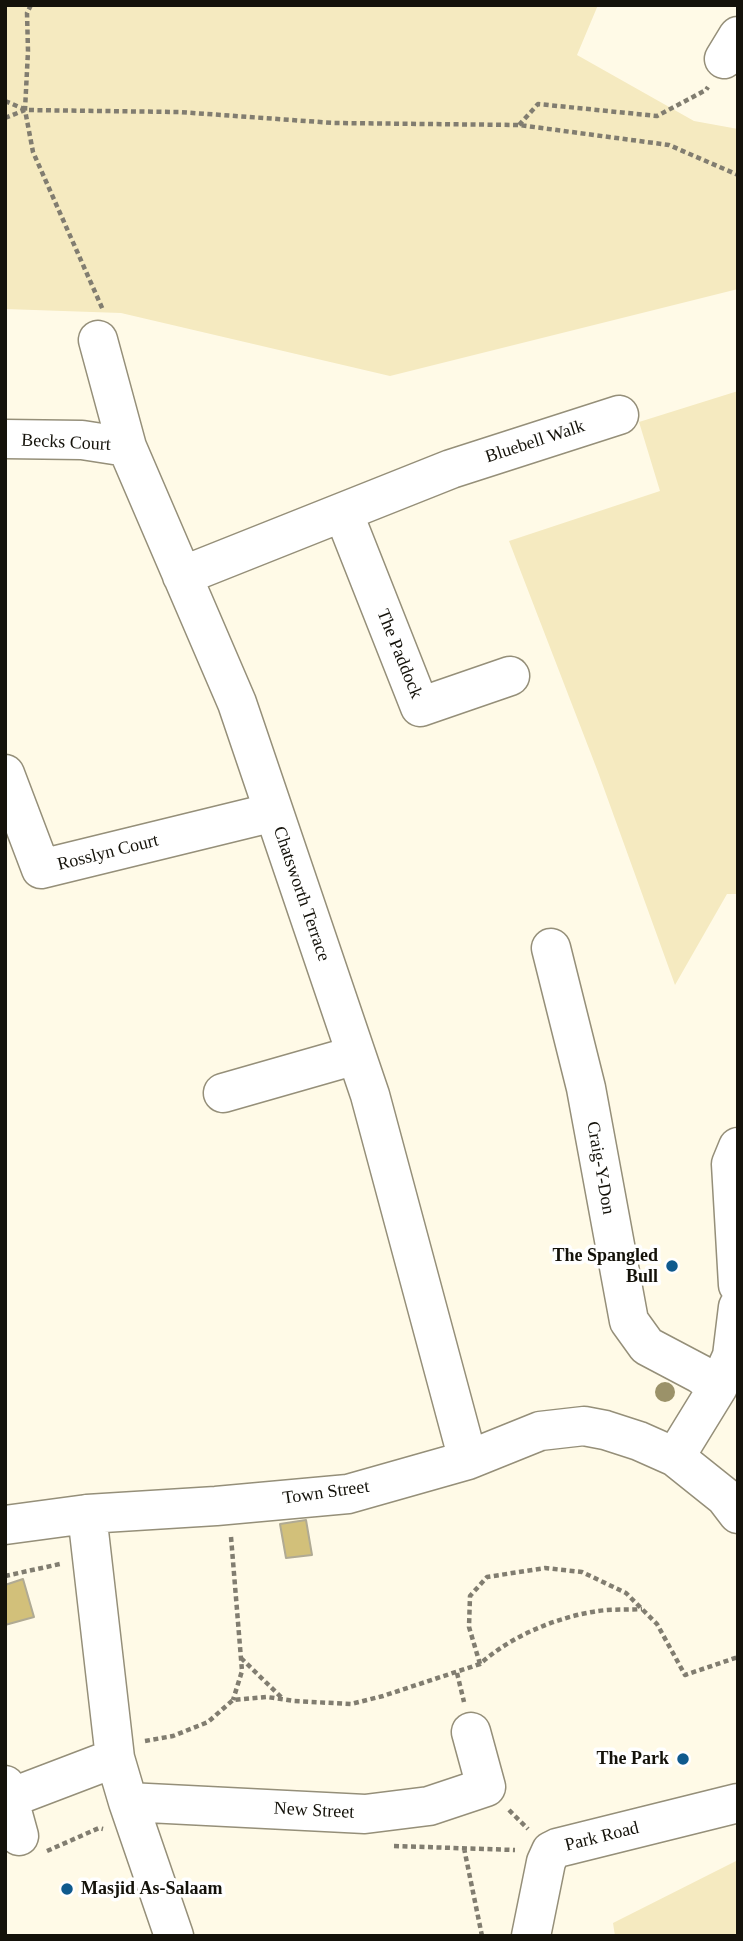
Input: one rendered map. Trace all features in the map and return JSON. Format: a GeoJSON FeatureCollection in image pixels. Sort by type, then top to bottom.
{"type":"FeatureCollection","features":[{"type":"Feature","properties":{"kind":"street","name":"Chatsworth Terrace"},"geometry":{"type":"LineString","coordinates":[[98,340],[127,447],[237,703],[370,1095],[468,1460]]}},
{"type":"Feature","properties":{"kind":"street","name":"Bluebell Walk"},"geometry":{"type":"LineString","coordinates":[[343,512],[451,469],[619,415]]}},
{"type":"Feature","properties":{"kind":"street","name":"Becks Court"},"geometry":{"type":"LineString","coordinates":[[5,439],[82,440],[127,447]]}},
{"type":"Feature","properties":{"kind":"street"},"geometry":{"type":"LineString","coordinates":[[182,576],[343,512]]}},
{"type":"Feature","properties":{"kind":"street","name":"The Paddock"},"geometry":{"type":"LineString","coordinates":[[343,512],[420,707],[510,676]]}},
{"type":"Feature","properties":{"kind":"street","name":"Rosslyn Court"},"geometry":{"type":"LineString","coordinates":[[5,774],[41,869],[274,812]]}},
{"type":"Feature","properties":{"kind":"street","name":"Craig-Y-Don"},"geometry":{"type":"LineString","coordinates":[[551,948],[586,1088],[629,1321],[647,1346],[700,1374],[718,1387]]}},
{"type":"Feature","properties":{"kind":"street"},"geometry":{"type":"LineString","coordinates":[[223,1093],[356,1055]]}},
{"type":"Feature","properties":{"kind":"street"},"geometry":{"type":"LineString","coordinates":[[738,1147],[732,1164],[738,1285]]}},
{"type":"Feature","properties":{"kind":"street"},"geometry":{"type":"LineString","coordinates":[[675,1457],[718,1387],[732,1356],[738,1307]]}},
{"type":"Feature","properties":{"kind":"street","name":"Town Street"},"geometry":{"type":"LineString","coordinates":[[5,1525],[87,1514],[348,1494],[468,1460],[540,1432],[584,1426],[639,1441],[675,1457],[725,1497],[738,1514]]}},
{"type":"Feature","properties":{"kind":"street"},"geometry":{"type":"LineString","coordinates":[[87,1514],[115,1758],[174,1936]]}},
{"type":"Feature","properties":{"kind":"street"},"geometry":{"type":"LineString","coordinates":[[471,1732],[486,1787]]}},
{"type":"Feature","properties":{"kind":"street"},"geometry":{"type":"LineString","coordinates":[[19,1836],[7,1791],[115,1758]]}},
{"type":"Feature","properties":{"kind":"street","name":"New Street"},"geometry":{"type":"LineString","coordinates":[[128,1802],[365,1814],[429,1806],[486,1787]]}},
{"type":"Feature","properties":{"kind":"street","name":"Park Road"},"geometry":{"type":"LineString","coordinates":[[531,1936],[546,1862],[551,1851],[738,1803]]}},
{"type":"Feature","properties":{"kind":"path"},"geometry":{"type":"LineString","coordinates":[[31,5],[27,13],[25,110],[33,152],[107,318],[98,340]]}},
{"type":"Feature","properties":{"kind":"path"},"geometry":{"type":"LineString","coordinates":[[519,125],[538,104],[657,116],[706,90],[731,48]]}},
{"type":"Feature","properties":{"kind":"path"},"geometry":{"type":"LineString","coordinates":[[5,101],[25,110]]}},
{"type":"Feature","properties":{"kind":"path"},"geometry":{"type":"LineString","coordinates":[[5,118],[25,110],[179,112],[334,123],[519,125],[669,145],[738,175]]}},
{"type":"Feature","properties":{"kind":"path"},"geometry":{"type":"LineString","coordinates":[[115,1758],[131,1744],[173,1736],[208,1722],[233,1700],[242,1671],[229,1505]]}},
{"type":"Feature","properties":{"kind":"path"},"geometry":{"type":"LineString","coordinates":[[5,1576],[55,1566]]}},
{"type":"Feature","properties":{"kind":"path"},"geometry":{"type":"LineString","coordinates":[[480,1664],[469,1627],[470,1596],[487,1577],[545,1568],[582,1572],[626,1593],[657,1624],[685,1675],[738,1657]]}},
{"type":"Feature","properties":{"kind":"path"},"geometry":{"type":"LineString","coordinates":[[233,1700],[267,1697],[352,1704],[480,1664],[516,1640],[556,1621],[597,1611],[642,1609]]}},
{"type":"Feature","properties":{"kind":"path"},"geometry":{"type":"LineString","coordinates":[[240,1657],[284,1699]]}},
{"type":"Feature","properties":{"kind":"path"},"geometry":{"type":"LineString","coordinates":[[486,1787],[551,1851]]}},
{"type":"Feature","properties":{"kind":"path"},"geometry":{"type":"LineString","coordinates":[[464,1848],[482,1936]]}},
{"type":"Feature","properties":{"kind":"shaded area"},"geometry":{"type":"Polygon","coordinates":[[[5,5],[598,5],[577,55],[694,121],[738,129],[738,289],[390,376],[121,313],[5,309],[5,5]]]}},
{"type":"Feature","properties":{"kind":"shaded area"},"geometry":{"type":"Polygon","coordinates":[[[738,391],[738,894],[727,894],[675,985],[598,772],[509,541],[660,491],[639,422],[738,391]]]}},
{"type":"Feature","properties":{"kind":"shaded area"},"geometry":{"type":"Polygon","coordinates":[[[738,1860],[738,1936],[615,1936],[613,1923],[738,1860]]]}},
{"type":"Feature","properties":{"kind":"building"},"geometry":{"type":"Polygon","coordinates":[[[306,1520],[312,1555],[286,1558],[280,1524],[306,1520]]]}},
{"type":"Feature","properties":{"kind":"building"},"geometry":{"type":"Polygon","coordinates":[[[23,1579],[34,1617],[5,1625],[5,1585],[23,1579]]]}},
{"type":"Feature","properties":{"kind":"place","name":"The Spangled Bull"},"geometry":{"type":"Point","coordinates":[672,1266]}},
{"type":"Feature","properties":{"kind":"place","name":"The Park"},"geometry":{"type":"Point","coordinates":[683,1759]}},
{"type":"Feature","properties":{"kind":"place","name":"Masjid As-Salaam"},"geometry":{"type":"Point","coordinates":[67,1889]}}]}
